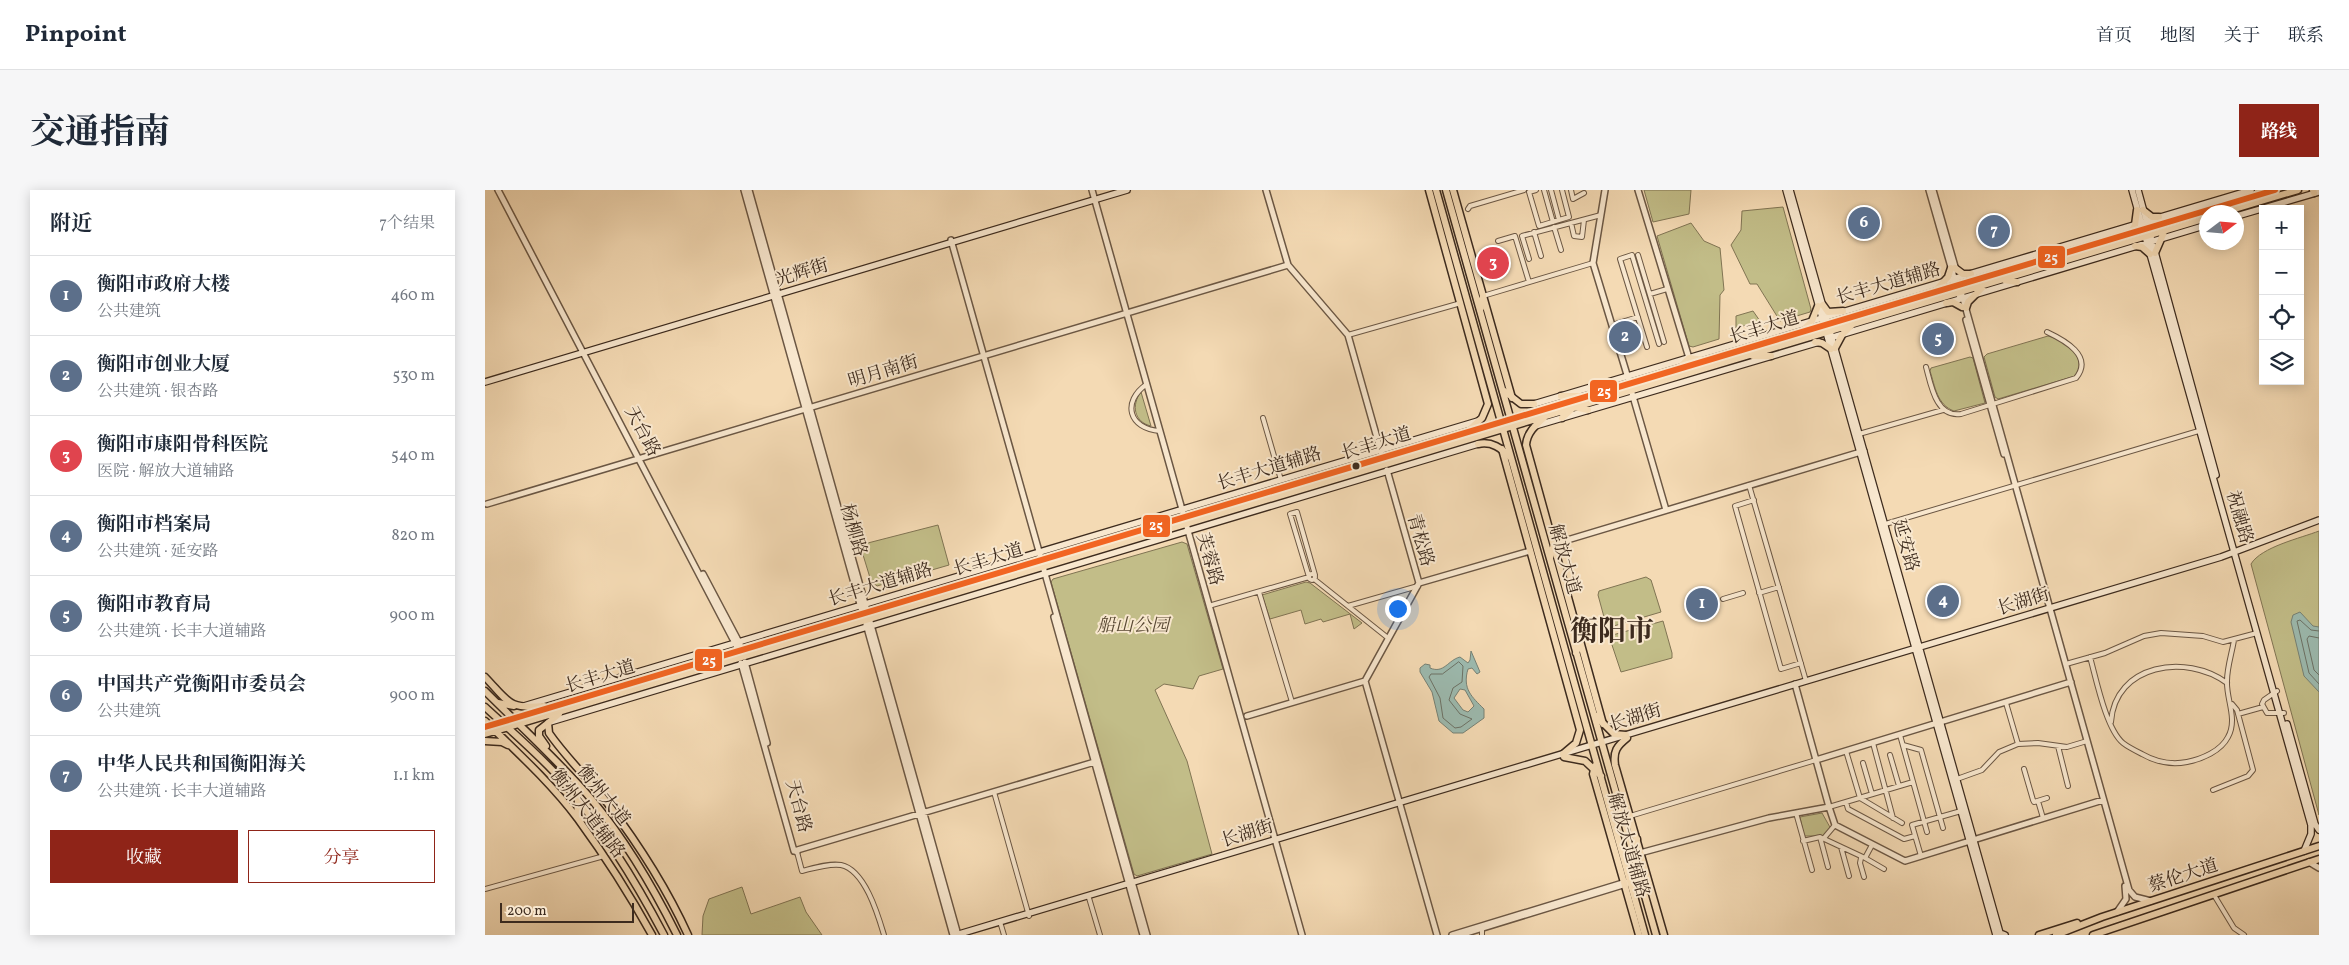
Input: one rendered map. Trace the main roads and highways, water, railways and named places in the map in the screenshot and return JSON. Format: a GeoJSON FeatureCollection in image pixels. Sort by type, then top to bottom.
{"type":"FeatureCollection","features":[{"type":"Feature","properties":{"kind":"main road","name":"光辉街"},"geometry":{"type":"LineString","coordinates":[[485,381],[949,242],[1095,195],[1118,190]]}},
{"type":"Feature","properties":{"kind":"main road","name":"光辉街"},"geometry":{"type":"LineString","coordinates":[[1095,195],[1127,190]]}},
{"type":"Feature","properties":{"kind":"main road"},"geometry":{"type":"LineString","coordinates":[[1429,190],[1464,302],[1487,395],[1487,410],[1467,431]]}},
{"type":"Feature","properties":{"kind":"main road","name":"解放大道"},"geometry":{"type":"LineString","coordinates":[[1436,190],[1464,302],[1503,425],[1593,746],[1596,766],[1602,777],[1627,883],[1645,935]]}},
{"type":"Feature","properties":{"kind":"main road","name":"解放大道"},"geometry":{"type":"LineString","coordinates":[[1446,190],[1576,655],[1637,854],[1656,935]]}},
{"type":"Feature","properties":{"kind":"main road"},"geometry":{"type":"LineString","coordinates":[[1453,190],[1512,398]]}},
{"type":"Feature","properties":{"kind":"main road","name":"延安路"},"geometry":{"type":"LineString","coordinates":[[1785,190],[1821,306]]}},
{"type":"Feature","properties":{"kind":"main road","name":"延安路"},"geometry":{"type":"LineString","coordinates":[[1790,190],[1827,328],[1939,723],[1961,811],[1972,840],[2000,933],[2005,935]]}},
{"type":"Feature","properties":{"kind":"main road","name":"祝融路"},"geometry":{"type":"LineString","coordinates":[[2132,190],[2140,210]]}},
{"type":"Feature","properties":{"kind":"main road","name":"祝融路"},"geometry":{"type":"LineString","coordinates":[[2138,190],[2145,231],[2153,253],[2236,553],[2315,824],[2319,830]]}},
{"type":"Feature","properties":{"kind":"main road","name":"长丰大道辅路"},"geometry":{"type":"LineString","coordinates":[[1535,426],[1588,410],[1689,358],[1812,321],[1842,335],[1946,303],[1961,295],[1973,295],[2135,246],[2145,231],[2159,217],[2251,190]]}},
{"type":"Feature","properties":{"kind":"main road","name":"长丰大道"},"geometry":{"type":"LineString","coordinates":[[1511,422],[1548,415],[1574,407],[1707,360],[1758,353],[1800,332],[1853,324],[1961,295],[1986,284],[2275,190]]}},
{"type":"Feature","properties":{"kind":"main road","name":"长丰大道"},"geometry":{"type":"LineString","coordinates":[[2239,205],[2261,195],[2298,190]]}},
{"type":"Feature","properties":{"kind":"main road"},"geometry":{"type":"LineString","coordinates":[[2244,214],[2315,192]]}},
{"type":"Feature","properties":{"kind":"main road"},"geometry":{"type":"LineString","coordinates":[[2140,210],[2152,217],[2159,217]]}},
{"type":"Feature","properties":{"kind":"main road"},"geometry":{"type":"LineString","coordinates":[[2140,210],[2145,231]]}},
{"type":"Feature","properties":{"kind":"main road","name":"长丰大道"},"geometry":{"type":"LineString","coordinates":[[865,612],[1041,567],[1385,464],[1590,395],[1630,387],[1758,353],[1934,292],[1957,281],[2129,234],[2165,230],[2199,220]]}},
{"type":"Feature","properties":{"kind":"main road","name":"长丰大道辅路"},"geometry":{"type":"LineString","coordinates":[[1771,356],[1815,342],[1843,311],[1945,282],[1957,281],[1971,274],[2145,231],[2161,239],[2199,227]]}},
{"type":"Feature","properties":{"kind":"main road"},"geometry":{"type":"LineString","coordinates":[[2135,246],[2142,247],[2153,253],[2165,230]]}},
{"type":"Feature","properties":{"kind":"main road"},"geometry":{"type":"LineString","coordinates":[[1934,292],[1945,282],[1953,268],[1963,274],[1971,274]]}},
{"type":"Feature","properties":{"kind":"main road"},"geometry":{"type":"LineString","coordinates":[[2000,280],[2017,282]]}},
{"type":"Feature","properties":{"kind":"main road"},"geometry":{"type":"LineString","coordinates":[[1946,303],[1953,302],[1964,307],[1973,295],[1986,284]]}},
{"type":"Feature","properties":{"kind":"main road"},"geometry":{"type":"LineString","coordinates":[[1480,312],[1483,296]]}},
{"type":"Feature","properties":{"kind":"main road"},"geometry":{"type":"LineString","coordinates":[[1800,332],[1812,321],[1821,306],[1828,312],[1843,311]]}},
{"type":"Feature","properties":{"kind":"main road"},"geometry":{"type":"LineString","coordinates":[[1815,342],[1822,343],[1833,349],[1842,335],[1853,324]]}},
{"type":"Feature","properties":{"kind":"main road","name":"延安路"},"geometry":{"type":"LineString","coordinates":[[1833,349],[1859,434],[1862,452]]}},
{"type":"Feature","properties":{"kind":"main road"},"geometry":{"type":"LineString","coordinates":[[1758,353],[1771,356]]}},
{"type":"Feature","properties":{"kind":"main road","name":"长丰大道辅路"},"geometry":{"type":"LineString","coordinates":[[1534,404],[1561,396],[1630,387],[1758,353]]}},
{"type":"Feature","properties":{"kind":"main road"},"geometry":{"type":"LineString","coordinates":[[1679,369],[1689,358],[1707,360]]}},
{"type":"Feature","properties":{"kind":"main road"},"geometry":{"type":"LineString","coordinates":[[1502,389],[1521,404],[1534,404]]}},
{"type":"Feature","properties":{"kind":"main road"},"geometry":{"type":"LineString","coordinates":[[1561,396],[1590,395]]}},
{"type":"Feature","properties":{"kind":"main road"},"geometry":{"type":"LineString","coordinates":[[1562,418],[1574,407],[1588,410]]}},
{"type":"Feature","properties":{"kind":"main road"},"geometry":{"type":"LineString","coordinates":[[1548,415],[1535,426],[1527,438],[1526,445],[1603,725]]}},
{"type":"Feature","properties":{"kind":"main road"},"geometry":{"type":"LineString","coordinates":[[1382,453],[1478,421]]}},
{"type":"Feature","properties":{"kind":"main road","name":"长丰大道"},"geometry":{"type":"LineString","coordinates":[[486,724],[561,707],[740,653],[1038,556],[1382,453],[1467,431],[1503,425]]}},
{"type":"Feature","properties":{"kind":"main road"},"geometry":{"type":"LineString","coordinates":[[1477,444],[1489,443],[1502,449],[1512,458]]}},
{"type":"Feature","properties":{"kind":"main road","name":"长丰大道辅路"},"geometry":{"type":"LineString","coordinates":[[547,723],[1477,444]]}},
{"type":"Feature","properties":{"kind":"main road"},"geometry":{"type":"LineString","coordinates":[[1502,449],[1579,730],[1576,743],[1563,755]]}},
{"type":"Feature","properties":{"kind":"main road","name":"长湖街"},"geometry":{"type":"LineString","coordinates":[[966,935],[2236,553],[2319,521]]}},
{"type":"Feature","properties":{"kind":"main road"},"geometry":{"type":"LineString","coordinates":[[1549,559],[1554,544]]}},
{"type":"Feature","properties":{"kind":"main road"},"geometry":{"type":"LineString","coordinates":[[1530,551],[1537,548]]}},
{"type":"Feature","properties":{"kind":"main road","name":"祝融路"},"geometry":{"type":"LineString","coordinates":[[2236,553],[2257,633],[2276,692]]}},
{"type":"Feature","properties":{"kind":"main road","name":"长丰大道辅路"},"geometry":{"type":"LineString","coordinates":[[517,706],[737,642],[865,612]]}},
{"type":"Feature","properties":{"kind":"main road"},"geometry":{"type":"LineString","coordinates":[[1569,630],[1580,640]]}},
{"type":"Feature","properties":{"kind":"main road"},"geometry":{"type":"LineString","coordinates":[[1576,655],[1580,640]]}},
{"type":"Feature","properties":{"kind":"main road","name":"长湖街"},"geometry":{"type":"LineString","coordinates":[[1795,686],[1806,681],[1918,649]]}},
{"type":"Feature","properties":{"kind":"main road"},"geometry":{"type":"LineString","coordinates":[[1562,666],[1568,658]]}},
{"type":"Feature","properties":{"kind":"main road"},"geometry":{"type":"LineString","coordinates":[[485,677],[517,706]]}},
{"type":"Feature","properties":{"kind":"main road","name":"衡州大道"},"geometry":{"type":"LineString","coordinates":[[485,691],[553,758],[592,800],[641,868],[677,935]]}},
{"type":"Feature","properties":{"kind":"main road"},"geometry":{"type":"LineString","coordinates":[[497,702],[517,706],[561,707]]}},
{"type":"Feature","properties":{"kind":"main road","name":"衡州大道"},"geometry":{"type":"LineString","coordinates":[[485,707],[544,762],[577,800],[629,873],[663,935]]}},
{"type":"Feature","properties":{"kind":"main road"},"geometry":{"type":"LineString","coordinates":[[553,758],[539,736],[539,730],[561,707]]}},
{"type":"Feature","properties":{"kind":"main road","name":"长丰大道"},"geometry":{"type":"LineString","coordinates":[[485,734],[519,724],[561,707]]}},
{"type":"Feature","properties":{"kind":"main road"},"geometry":{"type":"LineString","coordinates":[[1593,712],[1603,725],[1614,734],[1627,736]]}},
{"type":"Feature","properties":{"kind":"main road","name":"祝融路"},"geometry":{"type":"LineString","coordinates":[[2282,713],[2311,825],[2311,834],[2304,851]]}},
{"type":"Feature","properties":{"kind":"main road","name":"衡州大道辅路"},"geometry":{"type":"LineString","coordinates":[[547,723],[549,734],[608,804],[628,832],[663,887],[688,935]]}},
{"type":"Feature","properties":{"kind":"main road","name":"延安路"},"geometry":{"type":"LineString","coordinates":[[1939,723],[1957,778],[1996,935]]}},
{"type":"Feature","properties":{"kind":"main road","name":"衡州大道辅路"},"geometry":{"type":"LineString","coordinates":[[486,724],[513,748],[577,817],[628,892],[653,935]]}},
{"type":"Feature","properties":{"kind":"main road","name":"解放大道辅路"},"geometry":{"type":"LineString","coordinates":[[1627,736],[1617,746],[1614,755],[1615,765],[1637,839],[1637,854],[1663,935]]}},
{"type":"Feature","properties":{"kind":"main road"},"geometry":{"type":"LineString","coordinates":[[485,741],[502,742],[513,748]]}},
{"type":"Feature","properties":{"kind":"main road"},"geometry":{"type":"LineString","coordinates":[[1563,755],[1577,758],[1596,766]]}},
{"type":"Feature","properties":{"kind":"main road","name":"解放大道辅路"},"geometry":{"type":"LineString","coordinates":[[1596,766],[1593,774],[1627,883],[1639,935]]}},
{"type":"Feature","properties":{"kind":"main road"},"geometry":{"type":"LineString","coordinates":[[577,800],[577,817],[592,820]]}},
{"type":"Feature","properties":{"kind":"main road","name":"蔡伦大道"},"geometry":{"type":"LineString","coordinates":[[2056,935],[2102,917],[2319,846]]}},
{"type":"Feature","properties":{"kind":"main road","name":"蔡伦大道"},"geometry":{"type":"LineString","coordinates":[[2093,935],[2319,859]]}},
{"type":"Feature","properties":{"kind":"main road","name":"长湖街"},"geometry":{"type":"LineString","coordinates":[[956,935],[1089,898],[1131,884]]}},
{"type":"Feature","properties":{"kind":"main road"},"geometry":{"type":"LineString","coordinates":[[2039,935],[2102,917]]}},
{"type":"Feature","properties":{"kind":"water"},"geometry":{"type":"Polygon","coordinates":[[[2300,612],[2313,626],[2319,627],[2319,692],[2304,676],[2291,622],[2293,615],[2300,612]]]}},
{"type":"Feature","properties":{"kind":"water"},"geometry":{"type":"Polygon","coordinates":[[[1471,651],[1480,672],[1477,674],[1472,668],[1468,669],[1466,676],[1467,687],[1472,696],[1484,709],[1484,718],[1463,733],[1453,733],[1439,721],[1432,692],[1420,672],[1420,668],[1425,664],[1430,665],[1430,668],[1439,669],[1460,657],[1468,663],[1471,651]],[[1460,689],[1454,698],[1463,710],[1468,712],[1474,706],[1465,690],[1460,689]]]}},
{"type":"Feature","properties":{"kind":"place","name":"中国共产党衡阳市委员会"},"geometry":{"type":"Point","coordinates":[1864,223]}},
{"type":"Feature","properties":{"kind":"place","name":"中华人民共和国衡阳海关"},"geometry":{"type":"Point","coordinates":[1994,231]}},
{"type":"Feature","properties":{"kind":"place","name":"衡阳市康阳骨科医院"},"geometry":{"type":"Point","coordinates":[1493,263]}},
{"type":"Feature","properties":{"kind":"place","name":"衡阳市创业大厦"},"geometry":{"type":"Point","coordinates":[1625,337]}},
{"type":"Feature","properties":{"kind":"place","name":"衡阳市教育局"},"geometry":{"type":"Point","coordinates":[1938,339]}},
{"type":"Feature","properties":{"kind":"place","name":"衡阳市档案局"},"geometry":{"type":"Point","coordinates":[1943,601]}},
{"type":"Feature","properties":{"kind":"place","name":"衡阳市政府大楼"},"geometry":{"type":"Point","coordinates":[1702,604]}},
{"type":"Feature","properties":{"kind":"district","name":"衡阳市"},"geometry":{"type":"Point","coordinates":[1612,630]}},
{"type":"Feature","properties":{"kind":"park label","name":"船山公园"},"geometry":{"type":"Point","coordinates":[1133,625]}}]}
